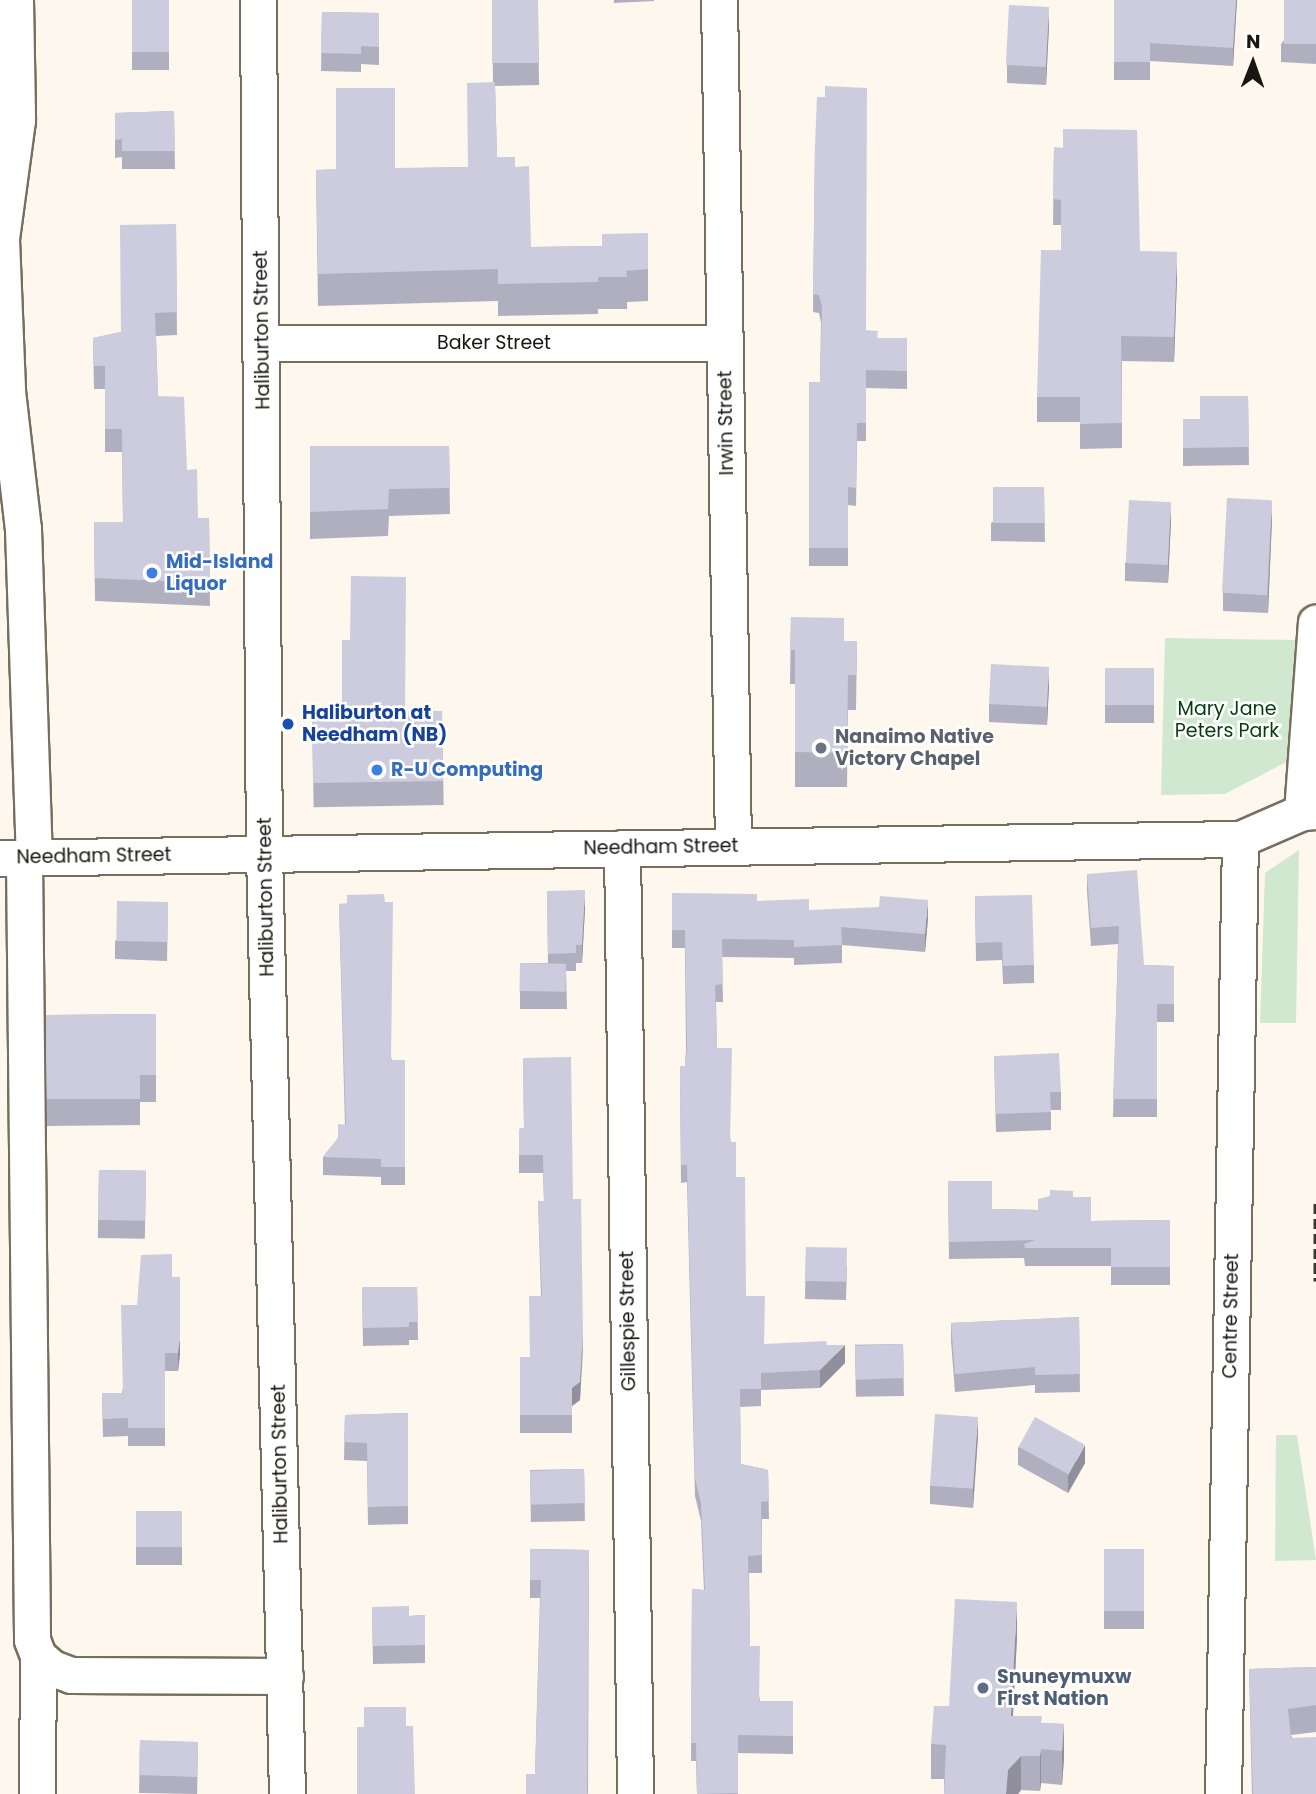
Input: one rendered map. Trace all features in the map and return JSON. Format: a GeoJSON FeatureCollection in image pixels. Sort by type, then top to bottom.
{"type":"FeatureCollection","features":[{"type":"Feature","properties":{"kind":"street"},"geometry":{"type":"LineString","coordinates":[[15,0],[17,120],[1,239],[7,391],[23,529],[19,858],[32,1640],[38,1656],[37,1794]]}},
{"type":"Feature","properties":{"kind":"street","name":"Haliburton Street"},"geometry":{"type":"LineString","coordinates":[[258,0],[263,343],[264,853],[287,1794]]}},
{"type":"Feature","properties":{"kind":"street","name":"Irwin Street"},"geometry":{"type":"LineString","coordinates":[[719,0],[733,846]]}},
{"type":"Feature","properties":{"kind":"street","name":"Baker Street"},"geometry":{"type":"LineString","coordinates":[[263,343],[725,343]]}},
{"type":"Feature","properties":{"kind":"street"},"geometry":{"type":"LineString","coordinates":[[1309,811],[1316,623]]}},
{"type":"Feature","properties":{"kind":"street","name":"Needham Street"},"geometry":{"type":"LineString","coordinates":[[19,858],[1240,839],[1309,811]]}},
{"type":"Feature","properties":{"kind":"street","name":"Centre Street"},"geometry":{"type":"LineString","coordinates":[[1223,1794],[1240,839]]}},
{"type":"Feature","properties":{"kind":"street","name":"Gillespie Street"},"geometry":{"type":"LineString","coordinates":[[622,848],[635,1794]]}},
{"type":"Feature","properties":{"kind":"street"},"geometry":{"type":"LineString","coordinates":[[38,1656],[52,1668],[71,1675],[285,1676]]}},
{"type":"Feature","properties":{"kind":"green space","name":"Mary Jane Peters Park"},"geometry":{"type":"Polygon","coordinates":[[[1165,638],[1295,640],[1290,760],[1225,794],[1161,795],[1165,638]]]}},
{"type":"Feature","properties":{"kind":"green space"},"geometry":{"type":"Polygon","coordinates":[[[1299,850],[1296,1023],[1260,1023],[1265,873],[1299,850]]]}},
{"type":"Feature","properties":{"kind":"green space"},"geometry":{"type":"Polygon","coordinates":[[[1276,1435],[1297,1435],[1316,1560],[1275,1561],[1276,1435]]]}},
{"type":"Feature","properties":{"kind":"building"},"geometry":{"type":"Polygon","coordinates":[[[132,0],[169,0],[169,52],[132,52],[132,0]]]}},
{"type":"Feature","properties":{"kind":"building"},"geometry":{"type":"Polygon","coordinates":[[[492,0],[538,0],[538,63],[492,63],[492,0]]]}},
{"type":"Feature","properties":{"kind":"building"},"geometry":{"type":"Polygon","coordinates":[[[1114,0],[1236,0],[1233,48],[1150,43],[1150,62],[1114,62],[1114,0]]]}},
{"type":"Feature","properties":{"kind":"building"},"geometry":{"type":"Polygon","coordinates":[[[1284,0],[1316,0],[1316,44],[1284,44],[1284,0]]]}},
{"type":"Feature","properties":{"kind":"building"},"geometry":{"type":"Polygon","coordinates":[[[1009,5],[1049,7],[1046,67],[1006,65],[1009,5]]]}},
{"type":"Feature","properties":{"kind":"building"},"geometry":{"type":"Polygon","coordinates":[[[322,12],[379,13],[379,47],[361,46],[361,54],[321,53],[322,12]]]}},
{"type":"Feature","properties":{"kind":"building"},"geometry":{"type":"Polygon","coordinates":[[[495,82],[497,157],[515,157],[515,167],[529,166],[531,247],[602,246],[602,234],[648,233],[648,269],[626,271],[627,277],[598,277],[598,282],[498,284],[498,269],[318,274],[316,170],[336,169],[336,88],[395,88],[395,168],[468,167],[467,83],[495,82]]]}},
{"type":"Feature","properties":{"kind":"building"},"geometry":{"type":"Polygon","coordinates":[[[825,86],[867,88],[866,330],[878,331],[877,338],[907,338],[907,371],[866,370],[866,423],[857,423],[856,488],[848,487],[848,548],[809,548],[809,382],[820,382],[822,307],[819,295],[813,294],[815,146],[817,97],[825,97],[825,86]]]}},
{"type":"Feature","properties":{"kind":"building"},"geometry":{"type":"Polygon","coordinates":[[[174,111],[175,151],[122,151],[122,139],[115,140],[115,113],[174,111]]]}},
{"type":"Feature","properties":{"kind":"building"},"geometry":{"type":"Polygon","coordinates":[[[1063,129],[1137,130],[1140,251],[1177,252],[1174,337],[1121,336],[1122,423],[1080,424],[1080,397],[1037,397],[1041,250],[1061,250],[1061,200],[1053,199],[1054,147],[1063,148],[1063,129]]]}},
{"type":"Feature","properties":{"kind":"building"},"geometry":{"type":"Polygon","coordinates":[[[176,224],[177,312],[155,313],[158,396],[184,397],[187,470],[197,469],[198,518],[209,518],[210,583],[95,578],[94,522],[123,522],[122,429],[105,429],[105,366],[94,366],[93,338],[121,332],[120,225],[176,224]]]}},
{"type":"Feature","properties":{"kind":"building"},"geometry":{"type":"Polygon","coordinates":[[[1200,396],[1248,396],[1249,447],[1183,448],[1183,419],[1200,419],[1200,396]]]}},
{"type":"Feature","properties":{"kind":"building"},"geometry":{"type":"Polygon","coordinates":[[[310,446],[449,446],[450,488],[389,489],[388,509],[310,512],[310,446]]]}},
{"type":"Feature","properties":{"kind":"building"},"geometry":{"type":"Polygon","coordinates":[[[993,487],[1044,487],[1044,523],[993,523],[993,487]]]}},
{"type":"Feature","properties":{"kind":"building"},"geometry":{"type":"Polygon","coordinates":[[[1227,498],[1272,500],[1267,595],[1222,593],[1227,498]]]}},
{"type":"Feature","properties":{"kind":"building"},"geometry":{"type":"Polygon","coordinates":[[[1129,500],[1171,502],[1168,565],[1126,563],[1129,500]]]}},
{"type":"Feature","properties":{"kind":"building"},"geometry":{"type":"Polygon","coordinates":[[[351,576],[406,577],[405,712],[442,711],[443,781],[313,783],[312,712],[342,712],[342,640],[350,640],[351,576]]]}},
{"type":"Feature","properties":{"kind":"building","name":"Nanaimo Native Victory Chapel"},"geometry":{"type":"Polygon","coordinates":[[[791,617],[844,618],[844,641],[857,641],[856,675],[848,675],[847,753],[795,752],[795,650],[790,650],[791,617]]]}},
{"type":"Feature","properties":{"kind":"building"},"geometry":{"type":"Polygon","coordinates":[[[991,664],[1049,667],[1047,707],[989,704],[991,664]]]}},
{"type":"Feature","properties":{"kind":"building"},"geometry":{"type":"Polygon","coordinates":[[[1105,668],[1154,668],[1154,705],[1105,705],[1105,668]]]}},
{"type":"Feature","properties":{"kind":"building"},"geometry":{"type":"Polygon","coordinates":[[[1137,870],[1144,965],[1174,966],[1174,1004],[1157,1004],[1157,1099],[1113,1099],[1119,926],[1091,928],[1087,874],[1137,870]]]}},
{"type":"Feature","properties":{"kind":"building"},"geometry":{"type":"Polygon","coordinates":[[[585,890],[582,945],[576,945],[576,953],[548,954],[547,891],[585,890]]]}},
{"type":"Feature","properties":{"kind":"building"},"geometry":{"type":"Polygon","coordinates":[[[672,893],[757,894],[757,901],[809,899],[809,910],[879,907],[880,896],[928,900],[925,934],[841,927],[842,945],[794,947],[794,940],[722,939],[723,984],[715,985],[717,1048],[732,1048],[730,1142],[736,1142],[736,1177],[745,1177],[746,1296],[765,1296],[764,1344],[826,1341],[827,1345],[845,1345],[820,1370],[761,1373],[761,1389],[740,1389],[741,1464],[768,1470],[769,1501],[761,1502],[762,1555],[748,1556],[750,1646],[760,1646],[759,1701],[793,1701],[793,1736],[738,1735],[738,1793],[697,1794],[696,1743],[691,1743],[692,1589],[705,1590],[701,1503],[695,1478],[687,1165],[681,1165],[680,1066],[685,1066],[687,1048],[685,930],[672,930],[672,893]]]}},
{"type":"Feature","properties":{"kind":"building"},"geometry":{"type":"Polygon","coordinates":[[[384,894],[385,902],[393,902],[391,1060],[405,1060],[405,1167],[381,1167],[381,1159],[323,1157],[338,1138],[338,1124],[346,1125],[339,904],[347,903],[347,895],[384,894]]]}},
{"type":"Feature","properties":{"kind":"building"},"geometry":{"type":"Polygon","coordinates":[[[1032,895],[1034,965],[1003,966],[1002,942],[976,943],[975,896],[1032,895]]]}},
{"type":"Feature","properties":{"kind":"building"},"geometry":{"type":"Polygon","coordinates":[[[117,901],[168,902],[167,942],[116,941],[117,901]]]}},
{"type":"Feature","properties":{"kind":"building"},"geometry":{"type":"Polygon","coordinates":[[[520,963],[566,964],[566,992],[520,991],[520,963]]]}},
{"type":"Feature","properties":{"kind":"building"},"geometry":{"type":"Polygon","coordinates":[[[156,1014],[156,1075],[140,1075],[140,1099],[47,1099],[46,1015],[156,1014]]]}},
{"type":"Feature","properties":{"kind":"building"},"geometry":{"type":"Polygon","coordinates":[[[1059,1053],[1061,1092],[1050,1092],[1051,1112],[996,1114],[994,1056],[1059,1053]]]}},
{"type":"Feature","properties":{"kind":"building"},"geometry":{"type":"Polygon","coordinates":[[[571,1057],[573,1199],[581,1199],[583,1334],[580,1382],[572,1388],[572,1415],[520,1415],[520,1357],[530,1357],[529,1296],[542,1296],[538,1201],[544,1201],[543,1155],[519,1155],[519,1129],[524,1128],[523,1058],[571,1057]]]}},
{"type":"Feature","properties":{"kind":"building"},"geometry":{"type":"Polygon","coordinates":[[[99,1170],[146,1171],[145,1221],[98,1220],[99,1170]]]}},
{"type":"Feature","properties":{"kind":"building"},"geometry":{"type":"Polygon","coordinates":[[[948,1181],[992,1181],[992,1209],[1038,1210],[1038,1199],[1050,1196],[1050,1190],[1073,1191],[1073,1197],[1091,1197],[1091,1221],[1170,1220],[1170,1267],[1111,1267],[1111,1248],[1025,1248],[1024,1244],[1035,1240],[949,1242],[948,1181]]]}},
{"type":"Feature","properties":{"kind":"building"},"geometry":{"type":"Polygon","coordinates":[[[806,1247],[847,1248],[846,1282],[805,1281],[806,1247]]]}},
{"type":"Feature","properties":{"kind":"building"},"geometry":{"type":"Polygon","coordinates":[[[172,1254],[172,1277],[180,1277],[180,1336],[178,1353],[165,1353],[165,1428],[128,1428],[128,1418],[103,1419],[102,1393],[123,1393],[121,1305],[137,1305],[141,1255],[172,1254]]]}},
{"type":"Feature","properties":{"kind":"building"},"geometry":{"type":"Polygon","coordinates":[[[362,1287],[417,1287],[418,1322],[409,1322],[409,1327],[363,1328],[362,1287]]]}},
{"type":"Feature","properties":{"kind":"building"},"geometry":{"type":"Polygon","coordinates":[[[1079,1317],[1080,1374],[1035,1375],[1035,1367],[955,1374],[951,1323],[1079,1317]]]}},
{"type":"Feature","properties":{"kind":"building"},"geometry":{"type":"Polygon","coordinates":[[[903,1344],[904,1378],[856,1380],[855,1346],[903,1344]]]}},
{"type":"Feature","properties":{"kind":"building"},"geometry":{"type":"Polygon","coordinates":[[[408,1413],[408,1506],[368,1507],[367,1443],[344,1442],[345,1415],[408,1413]]]}},
{"type":"Feature","properties":{"kind":"building"},"geometry":{"type":"Polygon","coordinates":[[[935,1414],[978,1417],[973,1489],[930,1486],[935,1414]]]}},
{"type":"Feature","properties":{"kind":"building"},"geometry":{"type":"Polygon","coordinates":[[[1035,1417],[1085,1445],[1068,1474],[1019,1447],[1035,1417]]]}},
{"type":"Feature","properties":{"kind":"building"},"geometry":{"type":"Polygon","coordinates":[[[584,1469],[585,1503],[531,1505],[530,1471],[584,1469]]]}},
{"type":"Feature","properties":{"kind":"building"},"geometry":{"type":"Polygon","coordinates":[[[136,1511],[182,1511],[182,1547],[136,1547],[136,1511]]]}},
{"type":"Feature","properties":{"kind":"building"},"geometry":{"type":"Polygon","coordinates":[[[530,1549],[589,1550],[587,1794],[526,1794],[526,1774],[535,1774],[541,1580],[530,1580],[530,1549]]]}},
{"type":"Feature","properties":{"kind":"building"},"geometry":{"type":"Polygon","coordinates":[[[1104,1549],[1144,1549],[1144,1611],[1104,1611],[1104,1549]]]}},
{"type":"Feature","properties":{"kind":"building","name":"Snuneymuxw First Nation"},"geometry":{"type":"Polygon","coordinates":[[[955,1599],[1017,1602],[1011,1716],[1042,1716],[1041,1723],[1064,1724],[1062,1751],[1041,1749],[1040,1756],[1021,1756],[1008,1770],[1006,1794],[944,1794],[946,1745],[931,1744],[934,1706],[949,1706],[955,1599]]]}},
{"type":"Feature","properties":{"kind":"building"},"geometry":{"type":"Polygon","coordinates":[[[409,1606],[409,1616],[425,1615],[425,1645],[373,1646],[372,1607],[409,1606]]]}},
{"type":"Feature","properties":{"kind":"building"},"geometry":{"type":"Polygon","coordinates":[[[1316,1667],[1316,1705],[1288,1709],[1291,1738],[1316,1737],[1316,1794],[1253,1794],[1249,1669],[1316,1667]]]}},
{"type":"Feature","properties":{"kind":"building"},"geometry":{"type":"Polygon","coordinates":[[[364,1707],[406,1707],[406,1726],[413,1726],[415,1794],[357,1794],[357,1727],[364,1727],[364,1707]]]}},
{"type":"Feature","properties":{"kind":"building"},"geometry":{"type":"Polygon","coordinates":[[[140,1740],[198,1742],[197,1777],[139,1775],[140,1740]]]}},
{"type":"Feature","properties":{"kind":"railway"},"geometry":{"type":"LineString","coordinates":[[1316,1203],[1316,1281]]}},
{"type":"Feature","properties":{"kind":"place","name":"Mid-Island Liquor"},"geometry":{"type":"Point","coordinates":[152,573]}},
{"type":"Feature","properties":{"kind":"place","name":"Haliburton at Needham (NB)"},"geometry":{"type":"Point","coordinates":[288,724]}},
{"type":"Feature","properties":{"kind":"place","name":"Nanaimo Native Victory Chapel"},"geometry":{"type":"Point","coordinates":[821,748]}},
{"type":"Feature","properties":{"kind":"place","name":"R-U Computing"},"geometry":{"type":"Point","coordinates":[377,770]}},
{"type":"Feature","properties":{"kind":"place","name":"Snuneymuxw First Nation"},"geometry":{"type":"Point","coordinates":[983,1688]}}]}
